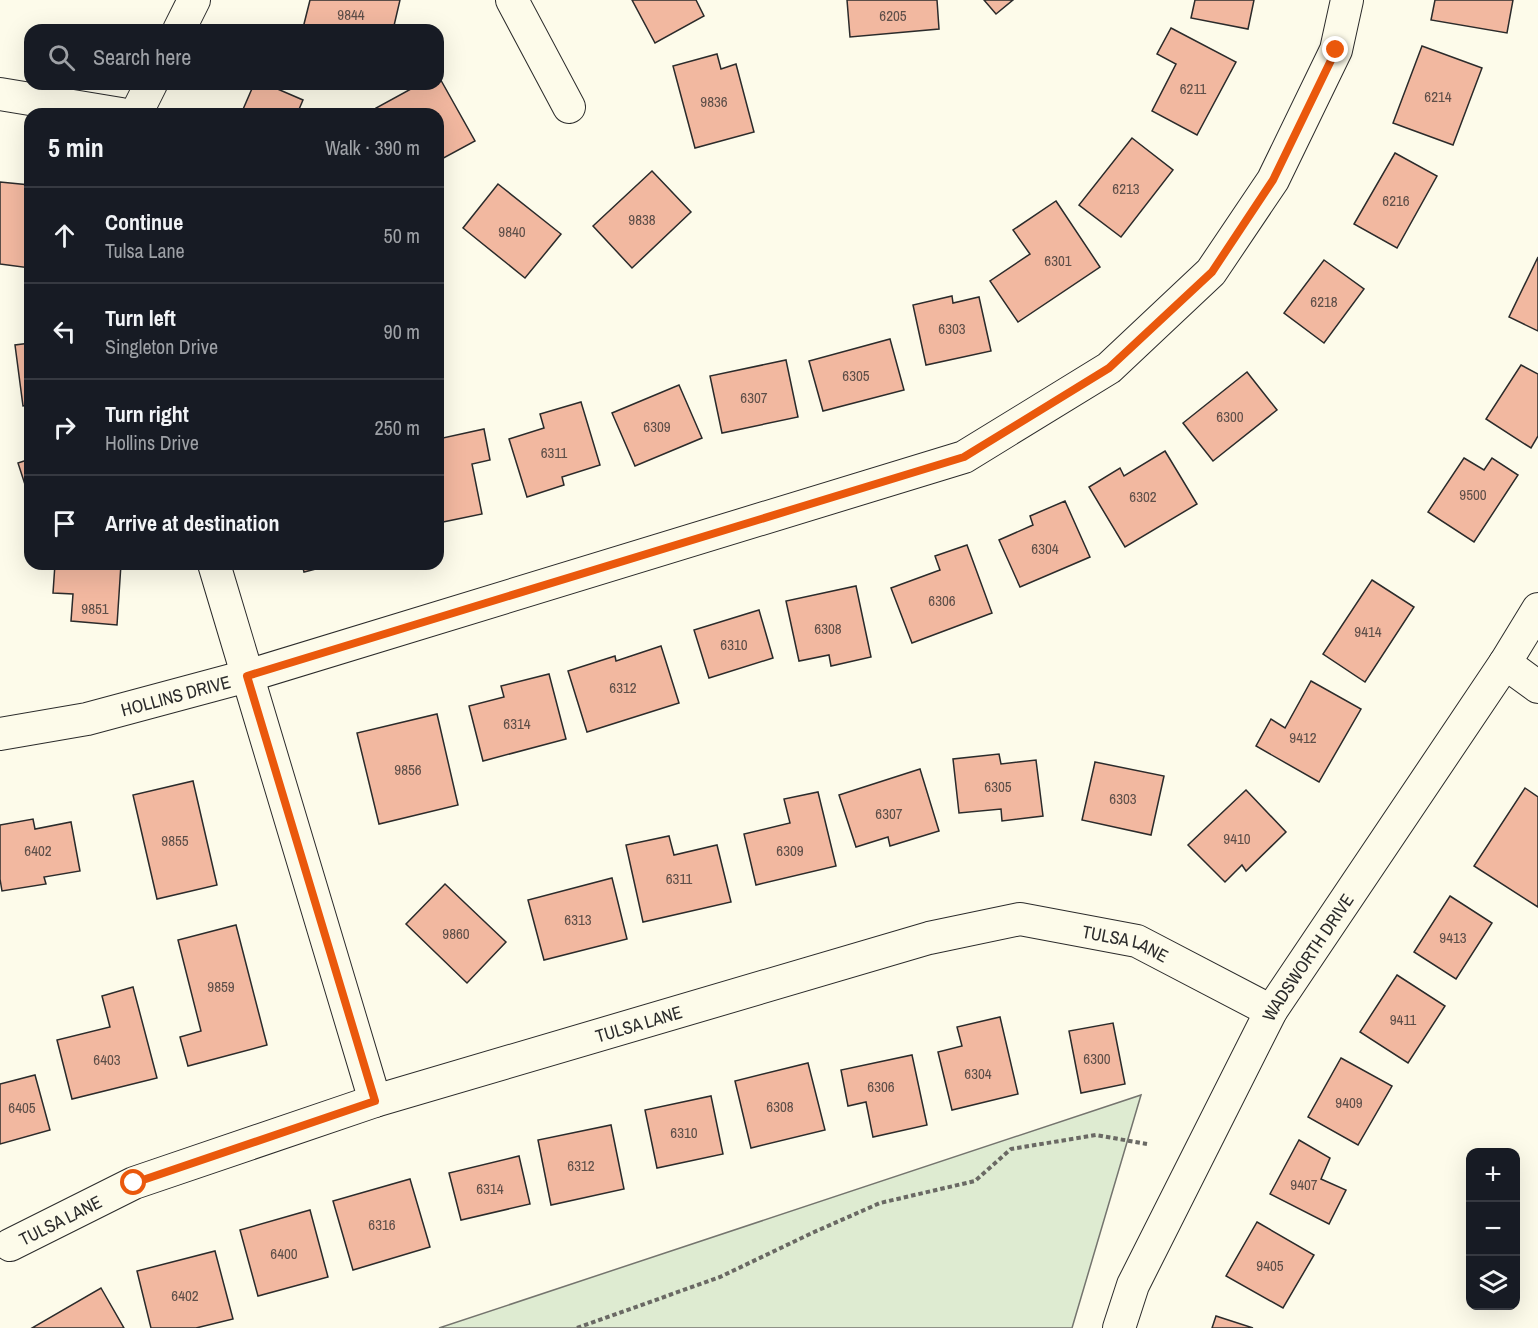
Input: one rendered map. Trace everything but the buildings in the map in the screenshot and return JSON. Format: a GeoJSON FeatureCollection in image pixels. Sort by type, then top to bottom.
{"type":"FeatureCollection","features":[{"type":"Feature","properties":{"kind":"street"},"geometry":{"type":"LineString","coordinates":[[182,24],[194,0]]}},
{"type":"Feature","properties":{"kind":"street"},"geometry":{"type":"LineString","coordinates":[[512,0],[569,107]]}},
{"type":"Feature","properties":{"kind":"street","name":"HOLLINS DRIVE"},"geometry":{"type":"LineString","coordinates":[[0,734],[87,719],[247,676],[964,457],[1109,368],[1212,272],[1273,180],[1336,50],[1347,0]]}},
{"type":"Feature","properties":{"kind":"street"},"geometry":{"type":"LineString","coordinates":[[139,108],[148,90]]}},
{"type":"Feature","properties":{"kind":"street"},"geometry":{"type":"LineString","coordinates":[[0,94],[85,108]]}},
{"type":"Feature","properties":{"kind":"street"},"geometry":{"type":"LineString","coordinates":[[216,570],[375,1101]]}},
{"type":"Feature","properties":{"kind":"street","name":"WADSWORTH DRIVE"},"geometry":{"type":"LineString","coordinates":[[1119,1328],[1133,1285],[1271,1011],[1505,663],[1538,609]]}},
{"type":"Feature","properties":{"kind":"street"},"geometry":{"type":"LineString","coordinates":[[1505,663],[1538,687]]}},
{"type":"Feature","properties":{"kind":"street","name":"TULSA LANE"},"geometry":{"type":"LineString","coordinates":[[10,1245],[134,1183],[375,1101],[929,938],[1020,919],[1137,941],[1271,1011]]}},
{"type":"Feature","properties":{"kind":"path"},"geometry":{"type":"LineString","coordinates":[[577,1328],[720,1277],[880,1203],[975,1181],[1011,1149],[1096,1135],[1147,1144]]}},
{"type":"Feature","properties":{"kind":"green space"},"geometry":{"type":"Polygon","coordinates":[[[1141,1095],[1072,1328],[439,1328],[1141,1095]]]}},
{"type":"Feature","properties":{"kind":"route"},"geometry":{"type":"LineString","coordinates":[[134,1183],[375,1101],[247,676],[964,457],[1109,368],[1212,272],[1273,180],[1336,50]]}}]}
